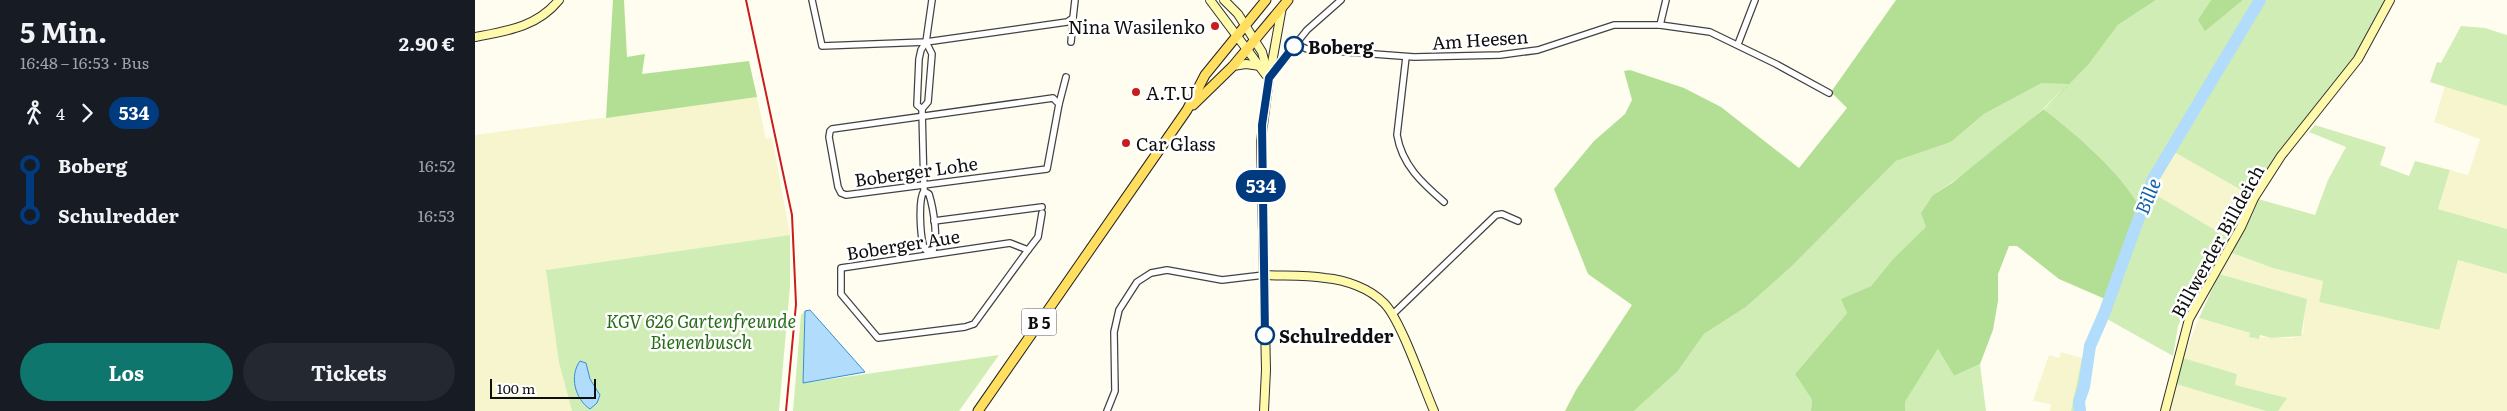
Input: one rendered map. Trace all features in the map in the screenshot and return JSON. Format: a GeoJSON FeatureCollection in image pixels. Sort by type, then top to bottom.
{"type":"FeatureCollection","features":[{"type":"Feature","properties":{"kind":"main road","name":"B 5"},"geometry":{"type":"LineString","coordinates":[[978,411],[1187,110],[1205,75],[1266,0]]}},
{"type":"Feature","properties":{"kind":"main road","name":"B 5"},"geometry":{"type":"LineString","coordinates":[[1187,110],[1233,66],[1285,3]]}},
{"type":"Feature","properties":{"kind":"street"},"geometry":{"type":"LineString","coordinates":[[475,37],[525,26],[544,15],[559,0]]}},
{"type":"Feature","properties":{"kind":"street"},"geometry":{"type":"LineString","coordinates":[[812,0],[822,46],[926,42],[1067,22],[1073,18]]}},
{"type":"Feature","properties":{"kind":"street"},"geometry":{"type":"LineString","coordinates":[[922,109],[917,105],[919,59],[921,50],[926,42],[932,0]]}},
{"type":"Feature","properties":{"kind":"street"},"geometry":{"type":"LineString","coordinates":[[1071,42],[1075,0]]}},
{"type":"Feature","properties":{"kind":"street"},"geometry":{"type":"LineString","coordinates":[[1210,0],[1269,78]]}},
{"type":"Feature","properties":{"kind":"street"},"geometry":{"type":"LineString","coordinates":[[1224,0],[1239,14],[1262,52],[1269,78]]}},
{"type":"Feature","properties":{"kind":"street"},"geometry":{"type":"LineString","coordinates":[[1269,78],[1313,24],[1341,0]]}},
{"type":"Feature","properties":{"kind":"street"},"geometry":{"type":"LineString","coordinates":[[1660,25],[1665,0]]}},
{"type":"Feature","properties":{"kind":"street"},"geometry":{"type":"LineString","coordinates":[[1738,44],[1755,0]]}},
{"type":"Feature","properties":{"kind":"street","name":"Billwerder Billdeich"},"geometry":{"type":"LineString","coordinates":[[2165,411],[2189,319],[2241,227],[2254,198],[2281,156],[2358,59],[2390,0]]}},
{"type":"Feature","properties":{"kind":"street"},"geometry":{"type":"LineString","coordinates":[[1264,411],[1266,370],[1261,141],[1269,78],[1285,3]]}},
{"type":"Feature","properties":{"kind":"street","name":"Am Heesen"},"geometry":{"type":"LineString","coordinates":[[1295,44],[1307,49],[1433,58],[1529,52],[1614,25],[1660,25],[1710,32],[1738,44],[1829,93]]}},
{"type":"Feature","properties":{"kind":"street"},"geometry":{"type":"LineString","coordinates":[[924,191],[929,194],[932,202],[936,246],[931,254],[923,246],[920,202],[924,191],[922,109],[929,102],[932,54],[926,42]]}},
{"type":"Feature","properties":{"kind":"street"},"geometry":{"type":"LineString","coordinates":[[1406,57],[1397,135],[1399,148],[1406,164],[1444,202]]}},
{"type":"Feature","properties":{"kind":"street"},"geometry":{"type":"LineString","coordinates":[[1233,66],[1246,64],[1260,66]]}},
{"type":"Feature","properties":{"kind":"street","name":"Boberger Lohe"},"geometry":{"type":"LineString","coordinates":[[1059,104],[1053,98],[832,129],[829,131],[829,136],[838,187],[841,193],[846,195],[1047,169],[1066,77]]}},
{"type":"Feature","properties":{"kind":"street","name":"Boberger Aue"},"geometry":{"type":"LineString","coordinates":[[933,221],[1042,210],[1038,237],[974,324],[965,327],[878,338],[841,294],[841,268],[1010,243],[1028,250]]}},
{"type":"Feature","properties":{"kind":"street"},"geometry":{"type":"LineString","coordinates":[[1393,314],[1496,215],[1502,214],[1517,221]]}},
{"type":"Feature","properties":{"kind":"street"},"geometry":{"type":"LineString","coordinates":[[1107,411],[1115,391],[1114,332],[1119,310],[1137,282],[1151,273],[1167,270],[1222,280],[1264,276],[1326,278],[1343,281],[1373,294],[1393,314],[1433,411]]}},
{"type":"Feature","properties":{"kind":"shaded area"},"geometry":{"type":"Polygon","coordinates":[[[2445,86],[2507,106],[2507,229],[2438,209],[2450,170],[2468,175],[2480,139],[2434,122],[2445,86]]]}},
{"type":"Feature","properties":{"kind":"shaded area"},"geometry":{"type":"Polygon","coordinates":[[[757,97],[766,139],[772,137],[790,235],[547,270],[559,363],[572,411],[475,411],[475,135],[757,97]]]}},
{"type":"Feature","properties":{"kind":"shaded area"},"geometry":{"type":"Polygon","coordinates":[[[2174,152],[2250,195],[2227,237],[2151,192],[2174,152]]]}},
{"type":"Feature","properties":{"kind":"shaded area"},"geometry":{"type":"Polygon","coordinates":[[[2229,252],[2273,268],[2323,281],[2319,302],[2439,330],[2458,260],[2507,274],[2507,411],[2278,411],[2286,398],[2235,385],[2237,374],[2183,358],[2199,318],[2250,333],[2250,337],[2293,338],[2303,333],[2306,299],[2219,274],[2229,252]]]}},
{"type":"Feature","properties":{"kind":"shaded area"},"geometry":{"type":"Polygon","coordinates":[[[2061,352],[2082,358],[2081,369],[2071,411],[2050,411],[2051,404],[2033,401],[2049,355],[2059,358],[2061,352]]]}},
{"type":"Feature","properties":{"kind":"shaded area"},"geometry":{"type":"Polygon","coordinates":[[[2176,384],[2266,411],[2170,411],[2176,384]]]}},
{"type":"Feature","properties":{"kind":"green space"},"geometry":{"type":"Polygon","coordinates":[[[613,0],[624,0],[627,57],[645,54],[642,74],[749,61],[757,97],[606,118],[613,0]]]}},
{"type":"Feature","properties":{"kind":"green space"},"geometry":{"type":"Polygon","coordinates":[[[1896,0],[2156,0],[2118,25],[2089,64],[2044,110],[2097,154],[2131,193],[2140,207],[2112,302],[2059,279],[2017,246],[2009,246],[1998,274],[1998,301],[1993,330],[1980,364],[1954,376],[1938,349],[1905,402],[1905,411],[1811,411],[1812,400],[1795,374],[1847,313],[1841,299],[1871,286],[1892,260],[1926,227],[1921,213],[1933,195],[1952,183],[2045,108],[2069,84],[2042,83],[1984,114],[1951,142],[1896,161],[1792,266],[1746,307],[1704,334],[1678,371],[1634,411],[1565,411],[1576,390],[1632,305],[1588,274],[1554,189],[1594,141],[1625,114],[1632,100],[1624,71],[1630,70],[1684,88],[1721,107],[1799,168],[1847,108],[1831,92],[1896,0]]]}},
{"type":"Feature","properties":{"kind":"green space"},"geometry":{"type":"Polygon","coordinates":[[[2156,0],[2211,0],[2199,20],[2205,30],[2243,0],[2256,0],[2151,178],[2140,207],[2120,179],[2097,154],[2044,111],[2062,90],[2001,146],[1933,195],[1927,227],[1892,260],[1871,286],[1842,299],[1847,313],[1795,374],[1812,400],[1811,411],[1634,411],[1678,371],[1704,334],[1746,307],[1792,266],[1896,161],[1951,142],[1984,114],[2042,83],[2070,83],[2089,64],[2118,25],[2156,0]]]}},
{"type":"Feature","properties":{"kind":"green space"},"geometry":{"type":"Polygon","coordinates":[[[2211,0],[2243,0],[2205,31],[2198,20],[2211,0]]]}},
{"type":"Feature","properties":{"kind":"green space"},"geometry":{"type":"Polygon","coordinates":[[[2263,0],[2385,0],[2354,57],[2278,153],[2250,195],[2174,152],[2263,0]]]}},
{"type":"Feature","properties":{"kind":"green space"},"geometry":{"type":"Polygon","coordinates":[[[2461,26],[2485,28],[2507,35],[2507,106],[2430,82],[2437,62],[2441,63],[2461,26]]]}},
{"type":"Feature","properties":{"kind":"green space"},"geometry":{"type":"Polygon","coordinates":[[[2315,125],[2386,147],[2380,165],[2409,176],[2415,161],[2450,170],[2438,209],[2507,229],[2507,274],[2458,260],[2439,330],[2319,302],[2323,281],[2273,268],[2229,252],[2258,199],[2315,215],[2328,180],[2346,147],[2309,132],[2315,125]]]}},
{"type":"Feature","properties":{"kind":"green space"},"geometry":{"type":"Polygon","coordinates":[[[2151,192],[2227,237],[2189,302],[2178,326],[2173,356],[2107,319],[2135,230],[2151,192]]]}},
{"type":"Feature","properties":{"kind":"green space","name":"KGV 626 Gartenfreunde Bienenbusch"},"geometry":{"type":"Polygon","coordinates":[[[790,235],[790,286],[779,411],[572,411],[559,363],[546,270],[790,235]]]}},
{"type":"Feature","properties":{"kind":"green space"},"geometry":{"type":"Polygon","coordinates":[[[2219,274],[2307,299],[2301,336],[2271,338],[2260,335],[2259,339],[2249,337],[2250,333],[2199,318],[2219,274]]]}},
{"type":"Feature","properties":{"kind":"green space"},"geometry":{"type":"Polygon","coordinates":[[[805,311],[803,383],[999,355],[959,411],[793,411],[801,315],[805,311]]]}},
{"type":"Feature","properties":{"kind":"green space"},"geometry":{"type":"Polygon","coordinates":[[[1938,349],[1954,376],[1980,364],[1986,411],[1905,411],[1905,402],[1938,349]]]}},
{"type":"Feature","properties":{"kind":"green space"},"geometry":{"type":"Polygon","coordinates":[[[2082,358],[2085,359],[2076,411],[2071,411],[2082,358]]]}},
{"type":"Feature","properties":{"kind":"green space"},"geometry":{"type":"Polygon","coordinates":[[[2183,358],[2237,374],[2235,385],[2287,398],[2278,411],[2266,411],[2176,384],[2183,358]]]}},
{"type":"Feature","properties":{"kind":"water"},"geometry":{"type":"Polygon","coordinates":[[[810,310],[865,372],[803,383],[805,311],[810,310]]]}},
{"type":"Feature","properties":{"kind":"water"},"geometry":{"type":"Polygon","coordinates":[[[580,361],[586,363],[590,379],[600,395],[597,403],[590,409],[585,405],[575,387],[575,373],[580,361]]]}},
{"type":"Feature","properties":{"kind":"waterway","name":"Bille"},"geometry":{"type":"LineString","coordinates":[[2080,411],[2079,401],[2084,387],[2090,346],[2104,314],[2153,179],[2260,0]]}},
{"type":"Feature","properties":{"kind":"railway"},"geometry":{"type":"LineString","coordinates":[[746,0],[792,215],[796,304],[786,411]]}},
{"type":"Feature","properties":{"kind":"bus line","name":"534"},"geometry":{"type":"LineString","coordinates":[[1265,335],[1262,125],[1269,78],[1294,46]]}},
{"type":"Feature","properties":{"kind":"place","name":"Nina Wasilenko"},"geometry":{"type":"Point","coordinates":[1215,26]}},
{"type":"Feature","properties":{"kind":"place","name":"Boberg"},"geometry":{"type":"Point","coordinates":[1294,46]}},
{"type":"Feature","properties":{"kind":"place","name":"A.T.U"},"geometry":{"type":"Point","coordinates":[1136,92]}},
{"type":"Feature","properties":{"kind":"place","name":"Car Glass"},"geometry":{"type":"Point","coordinates":[1126,143]}},
{"type":"Feature","properties":{"kind":"place","name":"Schulredder"},"geometry":{"type":"Point","coordinates":[1265,335]}}]}
